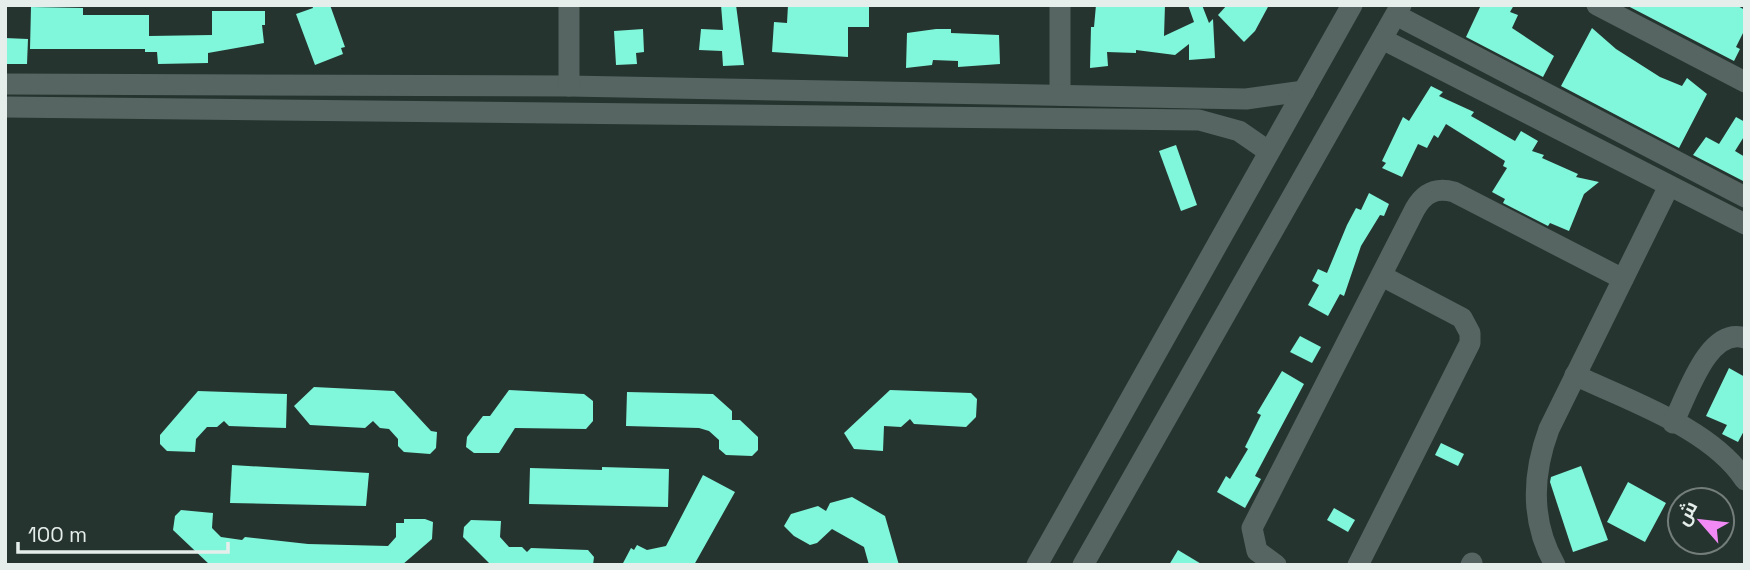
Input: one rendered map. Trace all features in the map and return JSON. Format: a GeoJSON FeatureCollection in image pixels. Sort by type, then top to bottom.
{"type":"FeatureCollection","features":[{"type":"Feature","properties":{"kind":"street"},"geometry":{"type":"LineString","coordinates":[[569,5],[569,86]]}},
{"type":"Feature","properties":{"kind":"street"},"geometry":{"type":"LineString","coordinates":[[1060,5],[1060,95]]}},
{"type":"Feature","properties":{"kind":"street"},"geometry":{"type":"LineString","coordinates":[[1037,565],[1268,150],[1352,5]]}},
{"type":"Feature","properties":{"kind":"street"},"geometry":{"type":"LineString","coordinates":[[1597,5],[1744,80]]}},
{"type":"Feature","properties":{"kind":"street"},"geometry":{"type":"LineString","coordinates":[[1083,565],[1382,39],[1399,10],[1743,196],[1737,220],[1382,39]]}},
{"type":"Feature","properties":{"kind":"street"},"geometry":{"type":"LineString","coordinates":[[5,84],[569,86],[1246,99],[1304,91]]}},
{"type":"Feature","properties":{"kind":"street"},"geometry":{"type":"LineString","coordinates":[[450,86],[464,112]]}},
{"type":"Feature","properties":{"kind":"street"},"geometry":{"type":"LineString","coordinates":[[464,112],[467,98],[474,86]]}},
{"type":"Feature","properties":{"kind":"street"},"geometry":{"type":"LineString","coordinates":[[1111,96],[1111,119]]}},
{"type":"Feature","properties":{"kind":"street"},"geometry":{"type":"LineString","coordinates":[[5,107],[1212,121],[1239,131],[1268,150]]}},
{"type":"Feature","properties":{"kind":"street"},"geometry":{"type":"LineString","coordinates":[[1555,565],[1542,536],[1535,484],[1549,429],[1669,186]]}},
{"type":"Feature","properties":{"kind":"street"},"geometry":{"type":"LineString","coordinates":[[1276,565],[1257,551],[1252,528],[1420,201],[1435,190],[1445,190],[1623,279]]}},
{"type":"Feature","properties":{"kind":"street"},"geometry":{"type":"LineString","coordinates":[[1358,565],[1470,342],[1470,333],[1462,318],[1381,276]]}},
{"type":"Feature","properties":{"kind":"street"},"geometry":{"type":"LineString","coordinates":[[1673,423],[1711,347],[1729,336],[1745,338]]}},
{"type":"Feature","properties":{"kind":"street"},"geometry":{"type":"LineString","coordinates":[[1575,375],[1673,423],[1720,451],[1745,480]]}},
{"type":"Feature","properties":{"kind":"building"},"geometry":{"type":"Polygon","coordinates":[[[312,5],[330,5],[345,47],[341,48],[343,54],[315,65],[296,14],[313,8],[312,5]]]}},
{"type":"Feature","properties":{"kind":"building"},"geometry":{"type":"Polygon","coordinates":[[[721,5],[736,5],[744,65],[723,66],[722,51],[699,50],[701,29],[723,30],[721,5]]]}},
{"type":"Feature","properties":{"kind":"building"},"geometry":{"type":"Polygon","coordinates":[[[788,5],[869,5],[869,27],[848,27],[848,57],[772,52],[774,22],[787,23],[788,5]]]}},
{"type":"Feature","properties":{"kind":"building"},"geometry":{"type":"Polygon","coordinates":[[[1096,5],[1165,5],[1164,36],[1194,22],[1188,5],[1202,5],[1209,23],[1213,19],[1215,58],[1189,60],[1189,44],[1175,55],[1136,50],[1136,53],[1107,52],[1108,66],[1090,68],[1091,27],[1094,27],[1096,5]]]}},
{"type":"Feature","properties":{"kind":"building"},"geometry":{"type":"Polygon","coordinates":[[[1227,5],[1269,5],[1255,31],[1244,42],[1218,15],[1227,5]]]}},
{"type":"Feature","properties":{"kind":"building"},"geometry":{"type":"Polygon","coordinates":[[[1481,5],[1514,5],[1510,12],[1518,15],[1512,28],[1554,56],[1543,77],[1466,37],[1481,5]]]}},
{"type":"Feature","properties":{"kind":"building"},"geometry":{"type":"Polygon","coordinates":[[[1626,5],[1736,5],[1745,10],[1745,29],[1736,47],[1740,49],[1734,61],[1626,5]]]}},
{"type":"Feature","properties":{"kind":"building"},"geometry":{"type":"Polygon","coordinates":[[[31,7],[83,8],[83,15],[149,15],[149,36],[212,35],[212,11],[265,11],[265,25],[262,25],[264,43],[208,53],[208,63],[158,64],[157,52],[145,52],[145,49],[30,49],[31,7]]]}},
{"type":"Feature","properties":{"kind":"building"},"geometry":{"type":"Polygon","coordinates":[[[1592,28],[1616,49],[1660,77],[1682,86],[1687,78],[1707,94],[1679,148],[1561,86],[1592,28]]]}},
{"type":"Feature","properties":{"kind":"building"},"geometry":{"type":"Polygon","coordinates":[[[643,29],[644,52],[636,53],[637,64],[616,65],[614,31],[643,29]]]}},
{"type":"Feature","properties":{"kind":"building"},"geometry":{"type":"Polygon","coordinates":[[[951,29],[951,33],[999,35],[1000,64],[958,67],[958,61],[933,60],[932,65],[906,68],[907,33],[951,29]]]}},
{"type":"Feature","properties":{"kind":"building"},"geometry":{"type":"Polygon","coordinates":[[[5,38],[28,39],[27,64],[5,64],[5,38]]]}},
{"type":"Feature","properties":{"kind":"building"},"geometry":{"type":"Polygon","coordinates":[[[1431,86],[1443,92],[1439,96],[1474,112],[1471,116],[1515,141],[1521,131],[1538,141],[1532,151],[1544,155],[1542,158],[1578,174],[1576,177],[1599,182],[1584,194],[1569,231],[1550,223],[1548,226],[1503,203],[1505,199],[1492,192],[1507,168],[1503,166],[1505,161],[1446,124],[1438,138],[1434,135],[1427,148],[1418,144],[1402,177],[1382,168],[1386,163],[1382,161],[1403,117],[1409,121],[1431,86]]]}},
{"type":"Feature","properties":{"kind":"building"},"geometry":{"type":"Polygon","coordinates":[[[1736,117],[1745,122],[1745,135],[1735,151],[1745,157],[1745,182],[1693,155],[1706,137],[1719,144],[1736,117]]]}},
{"type":"Feature","properties":{"kind":"building"},"geometry":{"type":"Polygon","coordinates":[[[1176,145],[1197,205],[1181,211],[1159,151],[1176,145]]]}},
{"type":"Feature","properties":{"kind":"building"},"geometry":{"type":"Polygon","coordinates":[[[1369,193],[1389,204],[1384,216],[1380,215],[1361,246],[1344,296],[1340,294],[1328,316],[1308,305],[1319,285],[1312,281],[1318,269],[1327,273],[1347,225],[1356,208],[1361,210],[1369,193]]]}},
{"type":"Feature","properties":{"kind":"building"},"geometry":{"type":"Polygon","coordinates":[[[1300,336],[1321,347],[1312,363],[1290,352],[1300,336]]]}},
{"type":"Feature","properties":{"kind":"building"},"geometry":{"type":"Polygon","coordinates":[[[1729,368],[1745,377],[1745,429],[1738,442],[1722,434],[1727,425],[1706,416],[1729,368]]]}},
{"type":"Feature","properties":{"kind":"building"},"geometry":{"type":"Polygon","coordinates":[[[1282,371],[1304,384],[1255,476],[1261,479],[1245,508],[1217,492],[1226,476],[1230,479],[1248,449],[1245,447],[1261,415],[1257,413],[1282,371]]]}},
{"type":"Feature","properties":{"kind":"building"},"geometry":{"type":"Polygon","coordinates":[[[314,387],[394,391],[431,431],[437,432],[436,448],[430,454],[404,452],[389,429],[380,428],[373,421],[365,428],[310,425],[294,406],[314,387]]]}},
{"type":"Feature","properties":{"kind":"building"},"geometry":{"type":"Polygon","coordinates":[[[509,390],[584,394],[593,401],[593,421],[586,429],[515,428],[499,453],[474,453],[466,447],[467,437],[483,416],[490,416],[509,390]]]}},
{"type":"Feature","properties":{"kind":"building"},"geometry":{"type":"Polygon","coordinates":[[[890,390],[971,393],[977,399],[976,417],[966,427],[914,424],[910,419],[901,427],[884,426],[883,451],[854,449],[844,433],[890,390]]]}},
{"type":"Feature","properties":{"kind":"building"},"geometry":{"type":"Polygon","coordinates":[[[198,391],[287,394],[286,428],[229,426],[224,421],[217,427],[207,427],[196,439],[195,452],[167,451],[160,444],[160,435],[198,391]]]}},
{"type":"Feature","properties":{"kind":"building"},"geometry":{"type":"Polygon","coordinates":[[[627,392],[713,394],[732,411],[732,420],[740,420],[758,437],[758,450],[752,456],[726,455],[719,449],[719,440],[709,431],[699,428],[626,426],[627,392]]]}},
{"type":"Feature","properties":{"kind":"building"},"geometry":{"type":"Polygon","coordinates":[[[1441,443],[1464,454],[1458,466],[1435,455],[1441,443]]]}},
{"type":"Feature","properties":{"kind":"building"},"geometry":{"type":"Polygon","coordinates":[[[232,465],[369,473],[366,506],[230,503],[232,465]]]}},
{"type":"Feature","properties":{"kind":"building"},"geometry":{"type":"Polygon","coordinates":[[[1581,466],[1608,540],[1573,552],[1550,482],[1551,477],[1581,466]]]}},
{"type":"Feature","properties":{"kind":"building"},"geometry":{"type":"Polygon","coordinates":[[[602,467],[669,469],[668,507],[529,504],[530,468],[602,470],[602,467]]]}},
{"type":"Feature","properties":{"kind":"building"},"geometry":{"type":"Polygon","coordinates":[[[703,475],[735,492],[694,565],[622,565],[631,548],[634,550],[637,545],[647,550],[666,546],[703,475]]]}},
{"type":"Feature","properties":{"kind":"building"},"geometry":{"type":"Polygon","coordinates":[[[1628,482],[1666,503],[1645,542],[1607,522],[1628,482]]]}},
{"type":"Feature","properties":{"kind":"building"},"geometry":{"type":"Polygon","coordinates":[[[852,497],[885,516],[899,565],[869,565],[864,547],[832,529],[817,543],[810,545],[794,536],[784,526],[791,514],[818,506],[826,511],[830,503],[852,497]]]}},
{"type":"Feature","properties":{"kind":"building"},"geometry":{"type":"Polygon","coordinates":[[[1334,508],[1355,520],[1348,532],[1327,520],[1334,508]]]}},
{"type":"Feature","properties":{"kind":"building"},"geometry":{"type":"Polygon","coordinates":[[[181,510],[213,513],[212,528],[221,537],[242,540],[245,537],[308,544],[388,546],[396,537],[396,523],[404,523],[404,519],[425,519],[433,522],[432,539],[402,565],[210,565],[173,530],[175,516],[181,510]]]}},
{"type":"Feature","properties":{"kind":"building"},"geometry":{"type":"Polygon","coordinates":[[[471,520],[501,521],[500,537],[509,547],[522,547],[527,552],[531,548],[588,550],[594,557],[593,565],[491,565],[463,537],[464,527],[471,520]]]}},
{"type":"Feature","properties":{"kind":"building"},"geometry":{"type":"Polygon","coordinates":[[[1178,550],[1203,565],[1169,565],[1178,550]]]}}]}
